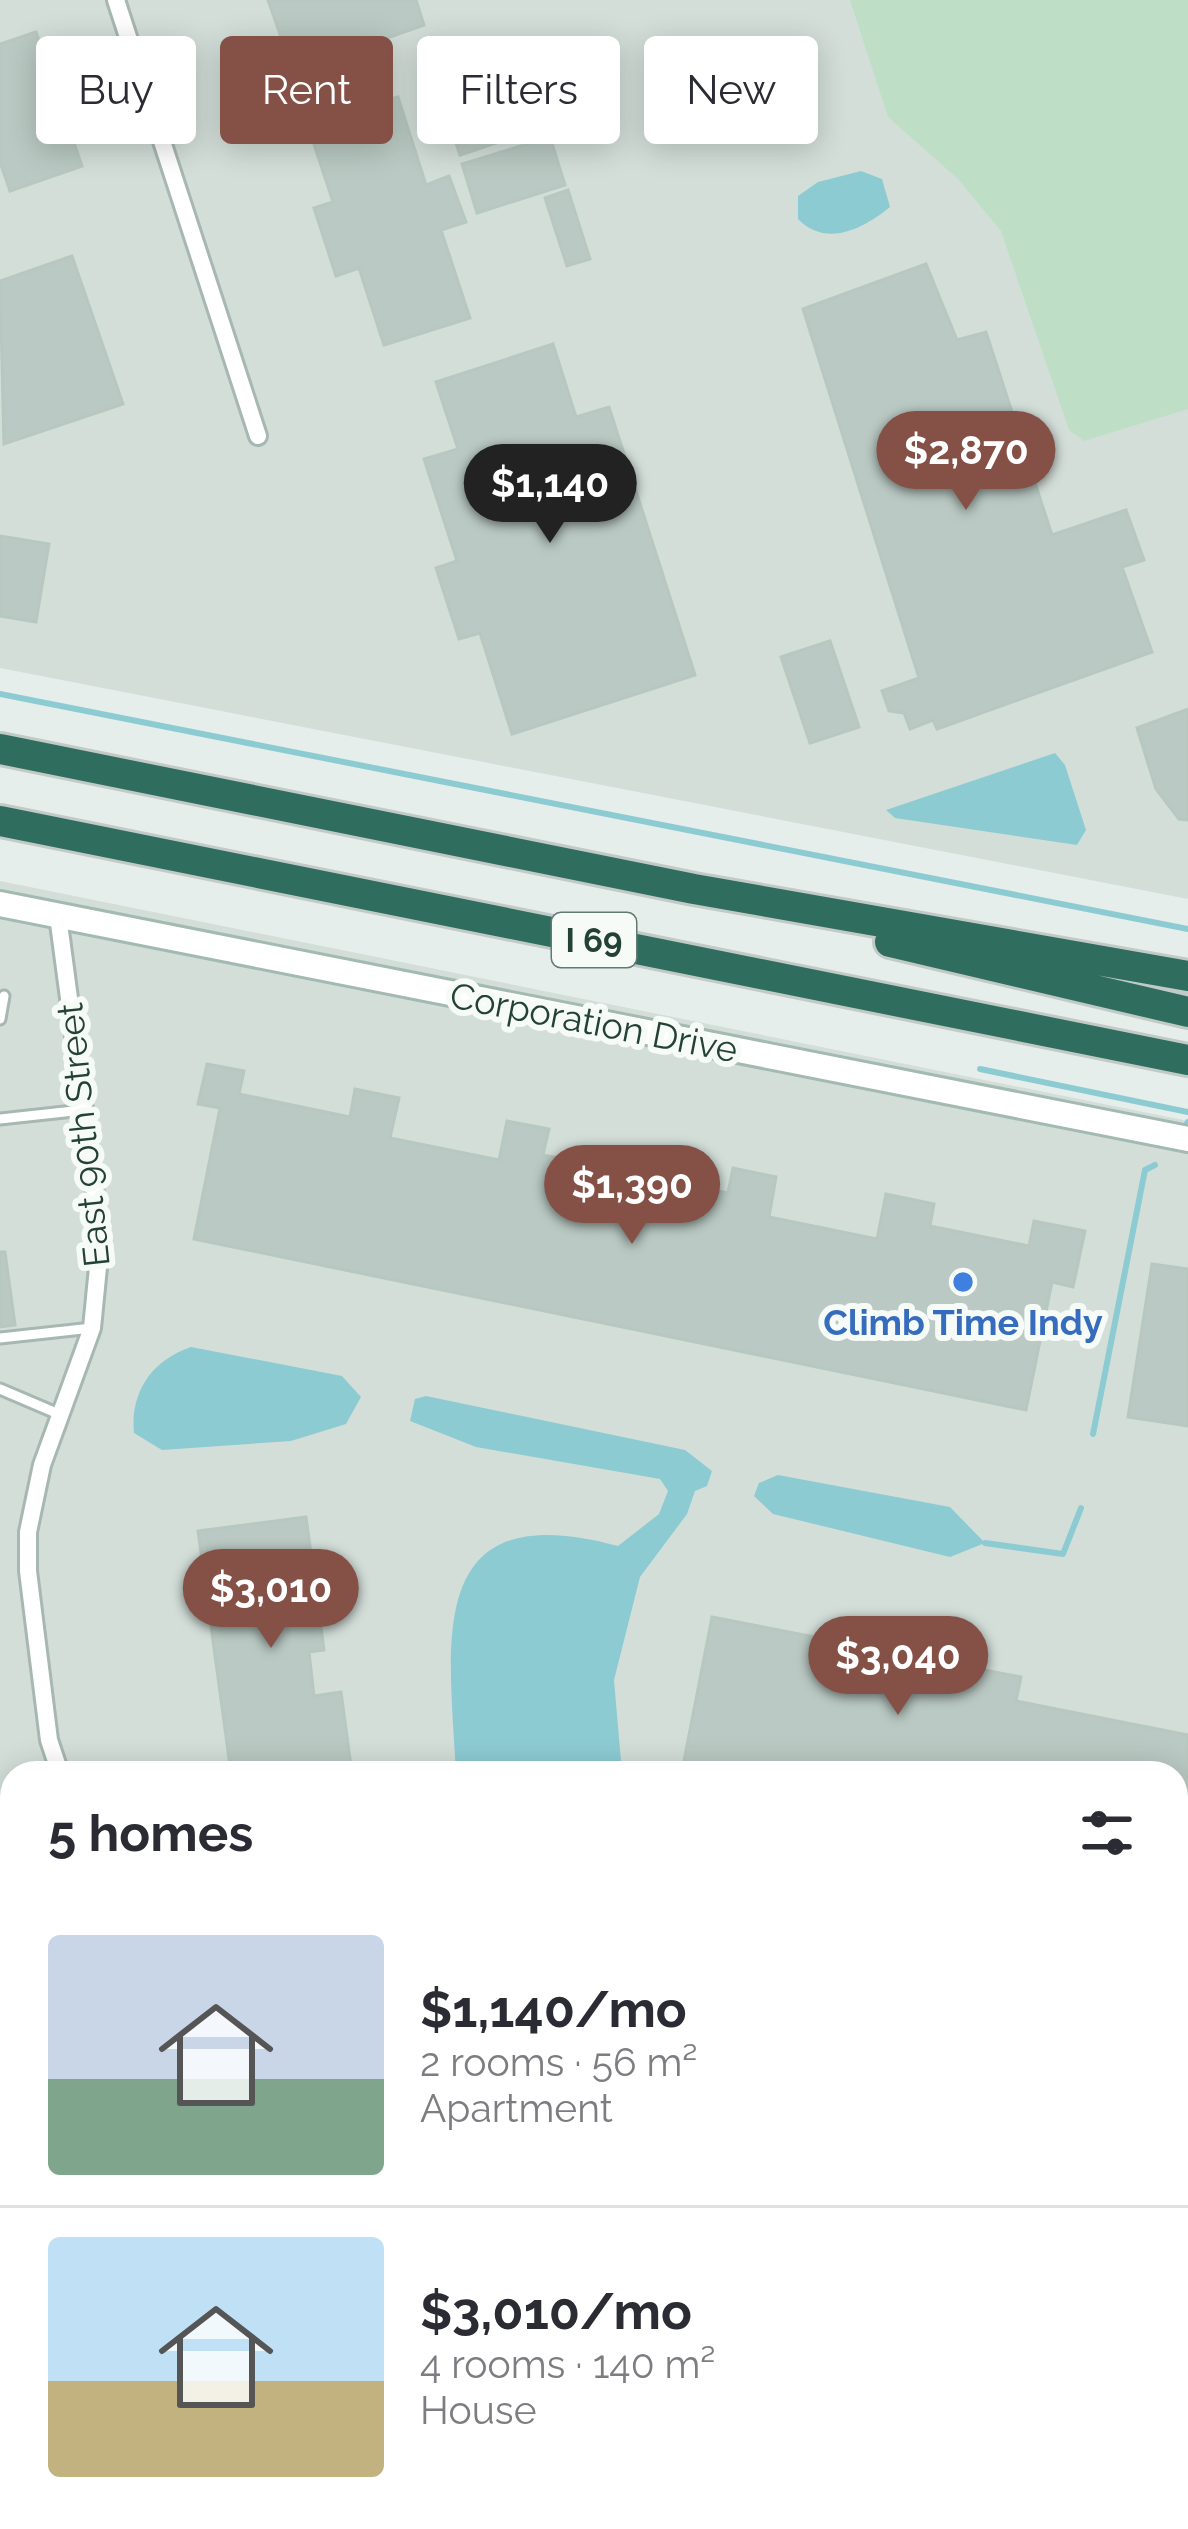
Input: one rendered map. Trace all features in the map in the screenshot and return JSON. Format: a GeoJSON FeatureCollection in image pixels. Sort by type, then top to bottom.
{"type":"FeatureCollection","features":[{"type":"Feature","properties":{"kind":"highway","name":"I 69"},"geometry":{"type":"LineString","coordinates":[[0,749],[694,889],[1188,976]]}},
{"type":"Feature","properties":{"kind":"highway","name":"I 69"},"geometry":{"type":"LineString","coordinates":[[0,820],[1188,1060]]}},
{"type":"Feature","properties":{"kind":"highway"},"geometry":{"type":"LineString","coordinates":[[694,889],[1009,973],[1188,1012]]}},
{"type":"Feature","properties":{"kind":"street"},"geometry":{"type":"LineString","coordinates":[[116,0],[258,436]]}},
{"type":"Feature","properties":{"kind":"street","name":"Corporation Drive"},"geometry":{"type":"LineString","coordinates":[[0,904],[1188,1139]]}},
{"type":"Feature","properties":{"kind":"street","name":"East 90th Street"},"geometry":{"type":"LineString","coordinates":[[56,1761],[49,1740],[28,1571],[37,1484],[92,1328],[100,1237],[58,916]]}},
{"type":"Feature","properties":{"kind":"lane"},"geometry":{"type":"LineString","coordinates":[[0,1019],[4,996]]}},
{"type":"Feature","properties":{"kind":"lane"},"geometry":{"type":"LineString","coordinates":[[0,1119],[83,1110]]}},
{"type":"Feature","properties":{"kind":"lane"},"geometry":{"type":"LineString","coordinates":[[0,1338],[92,1328]]}},
{"type":"Feature","properties":{"kind":"lane"},"geometry":{"type":"LineString","coordinates":[[0,1389],[61,1415]]}},
{"type":"Feature","properties":{"kind":"shaded area"},"geometry":{"type":"Polygon","coordinates":[[[0,0],[1188,0],[1188,899],[0,668],[0,0]]]}},
{"type":"Feature","properties":{"kind":"shaded area"},"geometry":{"type":"Polygon","coordinates":[[[0,881],[1188,1121],[1188,1761],[0,1761],[0,881]]]}},
{"type":"Feature","properties":{"kind":"green space"},"geometry":{"type":"Polygon","coordinates":[[[850,0],[1188,0],[1188,409],[1084,441],[1069,430],[1001,231],[958,179],[888,117],[850,0]]]}},
{"type":"Feature","properties":{"kind":"water"},"geometry":{"type":"Polygon","coordinates":[[[861,171],[882,179],[890,207],[856,228],[832,234],[809,228],[798,219],[798,196],[818,182],[861,171]]]}},
{"type":"Feature","properties":{"kind":"water"},"geometry":{"type":"Polygon","coordinates":[[[1055,753],[1065,765],[1086,830],[1077,845],[895,818],[886,810],[1055,753]]]}},
{"type":"Feature","properties":{"kind":"water"},"geometry":{"type":"Polygon","coordinates":[[[191,1347],[342,1376],[361,1397],[346,1424],[291,1441],[162,1450],[134,1433],[136,1404],[155,1369],[191,1347]]]}},
{"type":"Feature","properties":{"kind":"water"},"geometry":{"type":"Polygon","coordinates":[[[426,1396],[685,1450],[712,1471],[707,1486],[695,1491],[687,1514],[640,1577],[614,1680],[621,1761],[455,1761],[453,1629],[461,1590],[479,1560],[509,1541],[555,1535],[618,1546],[659,1514],[668,1491],[660,1479],[476,1447],[410,1421],[415,1399],[426,1396]]]}},
{"type":"Feature","properties":{"kind":"water"},"geometry":{"type":"Polygon","coordinates":[[[778,1475],[950,1507],[985,1543],[950,1557],[773,1514],[754,1496],[759,1483],[778,1475]]]}},
{"type":"Feature","properties":{"kind":"building"},"geometry":{"type":"Polygon","coordinates":[[[268,0],[416,0],[424,25],[393,36],[281,36],[268,0]]]}},
{"type":"Feature","properties":{"kind":"building"},"geometry":{"type":"Polygon","coordinates":[[[36,32],[36,144],[74,144],[82,166],[10,191],[0,162],[0,44],[36,32]]]}},
{"type":"Feature","properties":{"kind":"building"},"geometry":{"type":"Polygon","coordinates":[[[398,97],[426,185],[449,176],[466,222],[441,230],[470,318],[384,345],[359,268],[336,276],[314,208],[333,202],[314,144],[393,144],[393,99],[398,97]]]}},
{"type":"Feature","properties":{"kind":"building"},"geometry":{"type":"Polygon","coordinates":[[[456,144],[493,144],[460,155],[456,144]]]}},
{"type":"Feature","properties":{"kind":"building"},"geometry":{"type":"Polygon","coordinates":[[[527,144],[552,144],[565,185],[477,213],[462,164],[527,144]]]}},
{"type":"Feature","properties":{"kind":"building"},"geometry":{"type":"Polygon","coordinates":[[[568,190],[590,259],[567,266],[545,198],[568,190]]]}},
{"type":"Feature","properties":{"kind":"building"},"geometry":{"type":"Polygon","coordinates":[[[72,256],[123,404],[4,444],[0,281],[72,256]]]}},
{"type":"Feature","properties":{"kind":"building"},"geometry":{"type":"Polygon","coordinates":[[[926,264],[957,340],[986,332],[1052,535],[1126,510],[1144,560],[1122,567],[1152,652],[937,729],[933,720],[910,729],[904,713],[889,711],[882,691],[919,678],[803,309],[926,264]]]}},
{"type":"Feature","properties":{"kind":"building"},"geometry":{"type":"Polygon","coordinates":[[[553,344],[576,417],[609,407],[695,675],[512,734],[480,633],[459,639],[436,568],[457,561],[424,459],[458,449],[436,382],[553,344]]]}},
{"type":"Feature","properties":{"kind":"building"},"geometry":{"type":"Polygon","coordinates":[[[0,536],[49,544],[36,622],[0,616],[0,536]]]}},
{"type":"Feature","properties":{"kind":"building"},"geometry":{"type":"Polygon","coordinates":[[[830,641],[859,727],[810,743],[781,657],[830,641]]]}},
{"type":"Feature","properties":{"kind":"building"},"geometry":{"type":"Polygon","coordinates":[[[1188,709],[1188,820],[1179,819],[1156,789],[1137,728],[1188,709]]]}},
{"type":"Feature","properties":{"kind":"building"},"geometry":{"type":"Polygon","coordinates":[[[207,1064],[244,1071],[239,1094],[350,1117],[355,1089],[399,1098],[390,1138],[499,1160],[507,1121],[549,1129],[543,1155],[728,1193],[733,1168],[776,1177],[769,1217],[877,1239],[886,1194],[934,1204],[930,1226],[1029,1246],[1034,1221],[1085,1231],[1073,1287],[1052,1282],[1026,1410],[194,1239],[220,1108],[198,1104],[207,1064]]]}},
{"type":"Feature","properties":{"kind":"building"},"geometry":{"type":"Polygon","coordinates":[[[0,1252],[5,1252],[15,1325],[0,1327],[0,1252]]]}},
{"type":"Feature","properties":{"kind":"building"},"geometry":{"type":"Polygon","coordinates":[[[1152,1264],[1188,1269],[1188,1426],[1128,1417],[1152,1264]]]}},
{"type":"Feature","properties":{"kind":"building"},"geometry":{"type":"Polygon","coordinates":[[[306,1517],[324,1650],[309,1652],[314,1696],[341,1692],[350,1761],[229,1761],[198,1531],[306,1517]]]}},
{"type":"Feature","properties":{"kind":"building"},"geometry":{"type":"Polygon","coordinates":[[[712,1617],[1021,1677],[1016,1701],[1188,1735],[1188,1761],[684,1761],[712,1617]]]}},
{"type":"Feature","properties":{"kind":"waterway"},"geometry":{"type":"LineString","coordinates":[[0,694],[1188,929]]}},
{"type":"Feature","properties":{"kind":"waterway"},"geometry":{"type":"LineString","coordinates":[[980,1069],[1188,1112]]}},
{"type":"Feature","properties":{"kind":"waterway"},"geometry":{"type":"LineString","coordinates":[[1093,1434],[1145,1170],[1155,1165]]}},
{"type":"Feature","properties":{"kind":"waterway"},"geometry":{"type":"LineString","coordinates":[[985,1543],[1063,1554],[1081,1508]]}},
{"type":"Feature","properties":{"kind":"place","name":"Climb Time Indy"},"geometry":{"type":"Point","coordinates":[963,1282]}}]}
